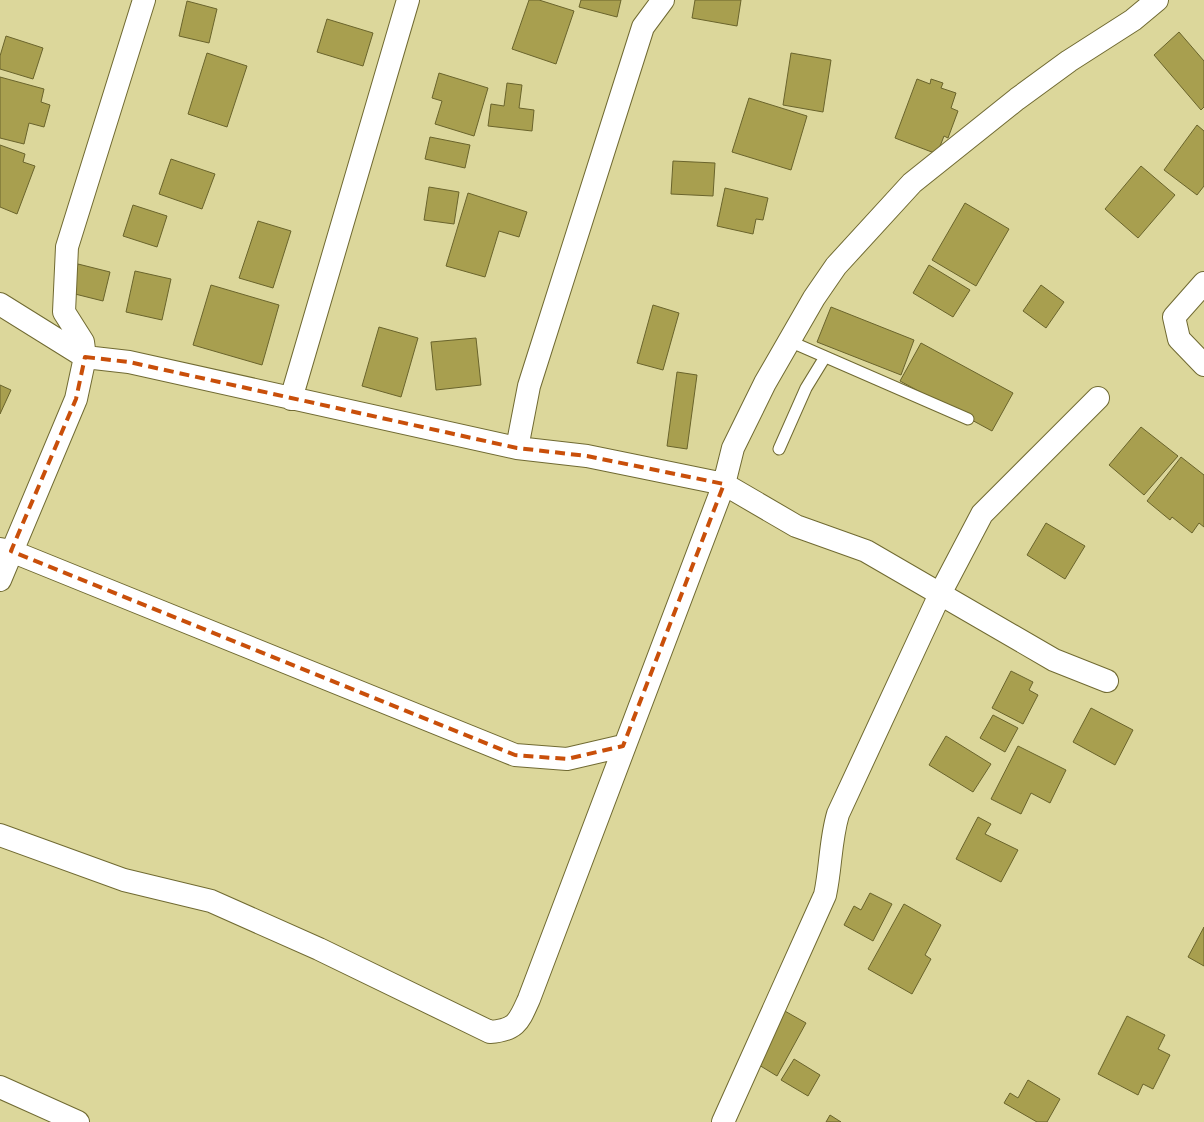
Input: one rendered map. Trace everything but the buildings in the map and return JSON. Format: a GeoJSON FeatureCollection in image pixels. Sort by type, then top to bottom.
{"type":"FeatureCollection","features":[{"type":"Feature","properties":{"kind":"street"},"geometry":{"type":"LineString","coordinates":[[0,580],[6,550],[76,399],[85,357],[83,342],[64,312],[67,247],[144,0]]}},
{"type":"Feature","properties":{"kind":"street"},"geometry":{"type":"LineString","coordinates":[[290,399],[408,0]]}},
{"type":"Feature","properties":{"kind":"street"},"geometry":{"type":"LineString","coordinates":[[517,448],[529,386],[643,27],[663,0]]}},
{"type":"Feature","properties":{"kind":"street"},"geometry":{"type":"LineString","coordinates":[[0,835],[124,880],[211,901],[319,948],[490,1032],[504,1031],[517,1024],[529,999],[623,746],[724,484],[733,448],[765,383],[836,266],[912,183],[1009,105],[1069,61],[1134,20],[1157,0]]}},
{"type":"Feature","properties":{"kind":"street"},"geometry":{"type":"LineString","coordinates":[[1204,283],[1174,317],[1179,339],[1204,365]]}},
{"type":"Feature","properties":{"kind":"street"},"geometry":{"type":"LineString","coordinates":[[0,304],[85,357],[129,362],[517,448],[587,456],[724,484],[796,526],[866,551],[941,592],[1054,660],[1107,681]]}},
{"type":"Feature","properties":{"kind":"street"},"geometry":{"type":"LineString","coordinates":[[723,1122],[825,895],[830,872],[831,835],[838,814],[941,592],[982,514],[1098,398]]}},
{"type":"Feature","properties":{"kind":"street"},"geometry":{"type":"LineString","coordinates":[[6,550],[515,755],[567,759],[623,746]]}},
{"type":"Feature","properties":{"kind":"street"},"geometry":{"type":"LineString","coordinates":[[0,1087],[78,1122]]}},
{"type":"Feature","properties":{"kind":"lane"},"geometry":{"type":"LineString","coordinates":[[789,342],[968,419]]}},
{"type":"Feature","properties":{"kind":"lane"},"geometry":{"type":"LineString","coordinates":[[779,449],[806,388],[825,357]]}},
{"type":"Feature","properties":{"kind":"highlighted area"},"geometry":{"type":"Polygon","coordinates":[[[85,357],[129,362],[517,448],[587,456],[724,484],[623,746],[567,759],[515,755],[11,551],[76,399],[85,357]]]}}]}
